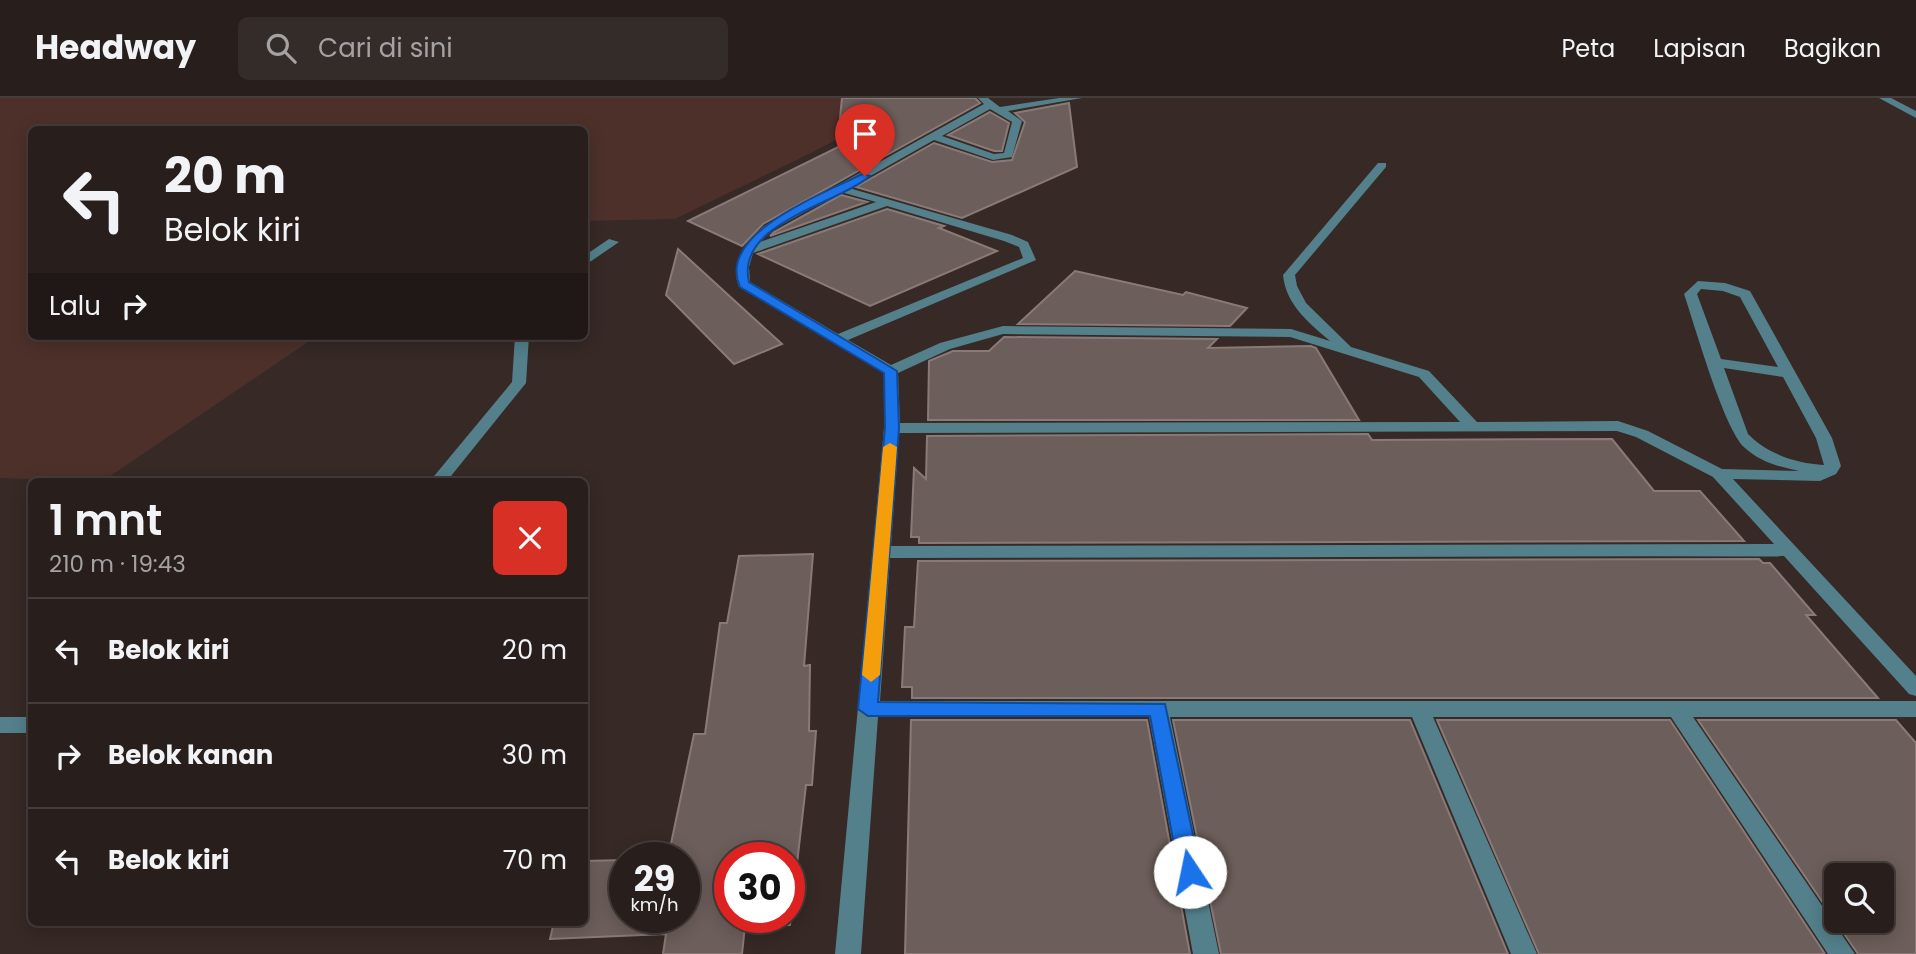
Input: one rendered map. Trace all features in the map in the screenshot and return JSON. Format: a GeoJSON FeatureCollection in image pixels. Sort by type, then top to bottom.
{"type":"FeatureCollection","features":[{"type":"Feature","properties":{"kind":"street"},"geometry":{"type":"LineString","coordinates":[[891,371],[744,284],[740,269],[751,243],[768,228],[936,137],[991,104],[1077,98]]}},
{"type":"Feature","properties":{"kind":"street"},"geometry":{"type":"LineString","coordinates":[[1884,98],[1916,115]]}},
{"type":"Feature","properties":{"kind":"street"},"geometry":{"type":"LineString","coordinates":[[936,137],[993,157],[1008,155],[1017,121],[991,104]]}},
{"type":"Feature","properties":{"kind":"street"},"geometry":{"type":"LineString","coordinates":[[1346,348],[1298,303],[1289,288],[1289,275],[1382,165]]}},
{"type":"Feature","properties":{"kind":"street"},"geometry":{"type":"LineString","coordinates":[[836,340],[1030,260],[1024,245],[1009,238],[842,189]]}},
{"type":"Feature","properties":{"kind":"street"},"geometry":{"type":"LineString","coordinates":[[747,251],[888,202]]}},
{"type":"Feature","properties":{"kind":"street"},"geometry":{"type":"LineString","coordinates":[[588,259],[612,242]]}},
{"type":"Feature","properties":{"kind":"street"},"geometry":{"type":"LineString","coordinates":[[1719,474],[1794,478],[1820,476],[1830,471],[1833,466],[1824,438],[1745,294],[1725,287],[1698,285],[1690,293],[1741,435],[1752,449],[1766,458],[1830,471]]}},
{"type":"Feature","properties":{"kind":"street"},"geometry":{"type":"LineString","coordinates":[[891,371],[923,352],[966,337],[1003,330],[1262,330],[1291,333],[1424,374],[1472,426]]}},
{"type":"Feature","properties":{"kind":"street"},"geometry":{"type":"LineString","coordinates":[[440,478],[519,383],[525,370],[521,340]]}},
{"type":"Feature","properties":{"kind":"street"},"geometry":{"type":"LineString","coordinates":[[1716,363],[1788,373]]}},
{"type":"Feature","properties":{"kind":"street"},"geometry":{"type":"LineString","coordinates":[[848,954],[892,428],[891,371]]}},
{"type":"Feature","properties":{"kind":"street"},"geometry":{"type":"LineString","coordinates":[[892,428],[1618,426],[1642,434],[1719,474],[1916,689]]}},
{"type":"Feature","properties":{"kind":"street"},"geometry":{"type":"LineString","coordinates":[[882,551],[1788,550]]}},
{"type":"Feature","properties":{"kind":"street"},"geometry":{"type":"LineString","coordinates":[[868,709],[1916,709]]}},
{"type":"Feature","properties":{"kind":"street"},"geometry":{"type":"LineString","coordinates":[[1158,709],[1206,954]]}},
{"type":"Feature","properties":{"kind":"street"},"geometry":{"type":"LineString","coordinates":[[1419,709],[1524,954]]}},
{"type":"Feature","properties":{"kind":"street"},"geometry":{"type":"LineString","coordinates":[[1677,709],[1842,954]]}},
{"type":"Feature","properties":{"kind":"street"},"geometry":{"type":"LineString","coordinates":[[0,724],[28,725]]}},
{"type":"Feature","properties":{"kind":"shaded area"},"geometry":{"type":"Polygon","coordinates":[[[0,98],[913,99],[813,152],[675,219],[588,221],[588,126],[28,126],[28,340],[311,340],[107,478],[0,478],[0,98]]]}},
{"type":"Feature","properties":{"kind":"building"},"geometry":{"type":"Polygon","coordinates":[[[842,98],[975,98],[980,103],[763,224],[742,246],[688,221],[881,126],[840,118],[842,98]]]}},
{"type":"Feature","properties":{"kind":"building"},"geometry":{"type":"Polygon","coordinates":[[[1069,103],[1077,167],[962,218],[856,187],[934,143],[992,162],[1012,160],[1025,122],[1015,113],[1069,103]]]}},
{"type":"Feature","properties":{"kind":"building"},"geometry":{"type":"Polygon","coordinates":[[[990,112],[1009,123],[1002,151],[994,151],[948,135],[990,112]]]}},
{"type":"Feature","properties":{"kind":"building"},"geometry":{"type":"Polygon","coordinates":[[[841,195],[867,202],[770,236],[774,232],[841,195]]]}},
{"type":"Feature","properties":{"kind":"building"},"geometry":{"type":"Polygon","coordinates":[[[887,209],[944,226],[939,228],[997,251],[870,306],[758,254],[887,209]]]}},
{"type":"Feature","properties":{"kind":"building"},"geometry":{"type":"Polygon","coordinates":[[[678,249],[782,344],[734,364],[666,295],[678,249]]]}},
{"type":"Feature","properties":{"kind":"building"},"geometry":{"type":"Polygon","coordinates":[[[1075,271],[1183,295],[1186,292],[1247,308],[1230,326],[1018,324],[1075,271]]]}},
{"type":"Feature","properties":{"kind":"building"},"geometry":{"type":"Polygon","coordinates":[[[1004,337],[1217,339],[1208,348],[1311,346],[1316,348],[1359,420],[928,420],[929,361],[953,351],[989,351],[1004,337]]]}},
{"type":"Feature","properties":{"kind":"building"},"geometry":{"type":"Polygon","coordinates":[[[1368,434],[1372,440],[1612,439],[1654,491],[1700,491],[1744,541],[919,543],[919,537],[911,537],[914,468],[926,479],[927,436],[1368,434]]]}},
{"type":"Feature","properties":{"kind":"building"},"geometry":{"type":"Polygon","coordinates":[[[813,554],[804,666],[810,665],[809,731],[816,731],[812,785],[806,785],[799,842],[714,842],[714,933],[744,933],[742,954],[663,954],[666,934],[550,939],[553,926],[588,926],[588,861],[609,860],[609,933],[700,933],[700,842],[671,842],[694,734],[705,734],[720,623],[727,623],[739,556],[813,554]]]}},
{"type":"Feature","properties":{"kind":"building"},"geometry":{"type":"Polygon","coordinates":[[[1759,559],[1763,563],[1770,563],[1815,615],[1806,615],[1878,698],[912,698],[912,687],[902,687],[905,627],[914,627],[918,561],[1759,559]]]}},
{"type":"Feature","properties":{"kind":"building"},"geometry":{"type":"Polygon","coordinates":[[[911,720],[1147,720],[1190,954],[905,954],[911,720]]]}},
{"type":"Feature","properties":{"kind":"building"},"geometry":{"type":"Polygon","coordinates":[[[1173,720],[1410,720],[1508,954],[1221,954],[1173,720]]]}},
{"type":"Feature","properties":{"kind":"building"},"geometry":{"type":"Polygon","coordinates":[[[1437,720],[1670,720],[1825,954],[1539,954],[1437,720]]]}},
{"type":"Feature","properties":{"kind":"building"},"geometry":{"type":"Polygon","coordinates":[[[1698,720],[1896,720],[1916,743],[1916,954],[1858,954],[1844,933],[1894,933],[1894,863],[1824,863],[1824,904],[1698,720]]]}},
{"type":"Feature","properties":{"kind":"slow traffic"},"geometry":{"type":"LineString","coordinates":[[871,675],[890,447]]}},
{"type":"Feature","properties":{"kind":"route"},"geometry":{"type":"LineString","coordinates":[[865,176],[768,228],[751,243],[740,269],[744,284],[891,371],[892,428],[868,709],[1158,709],[1190,872]]}}]}
